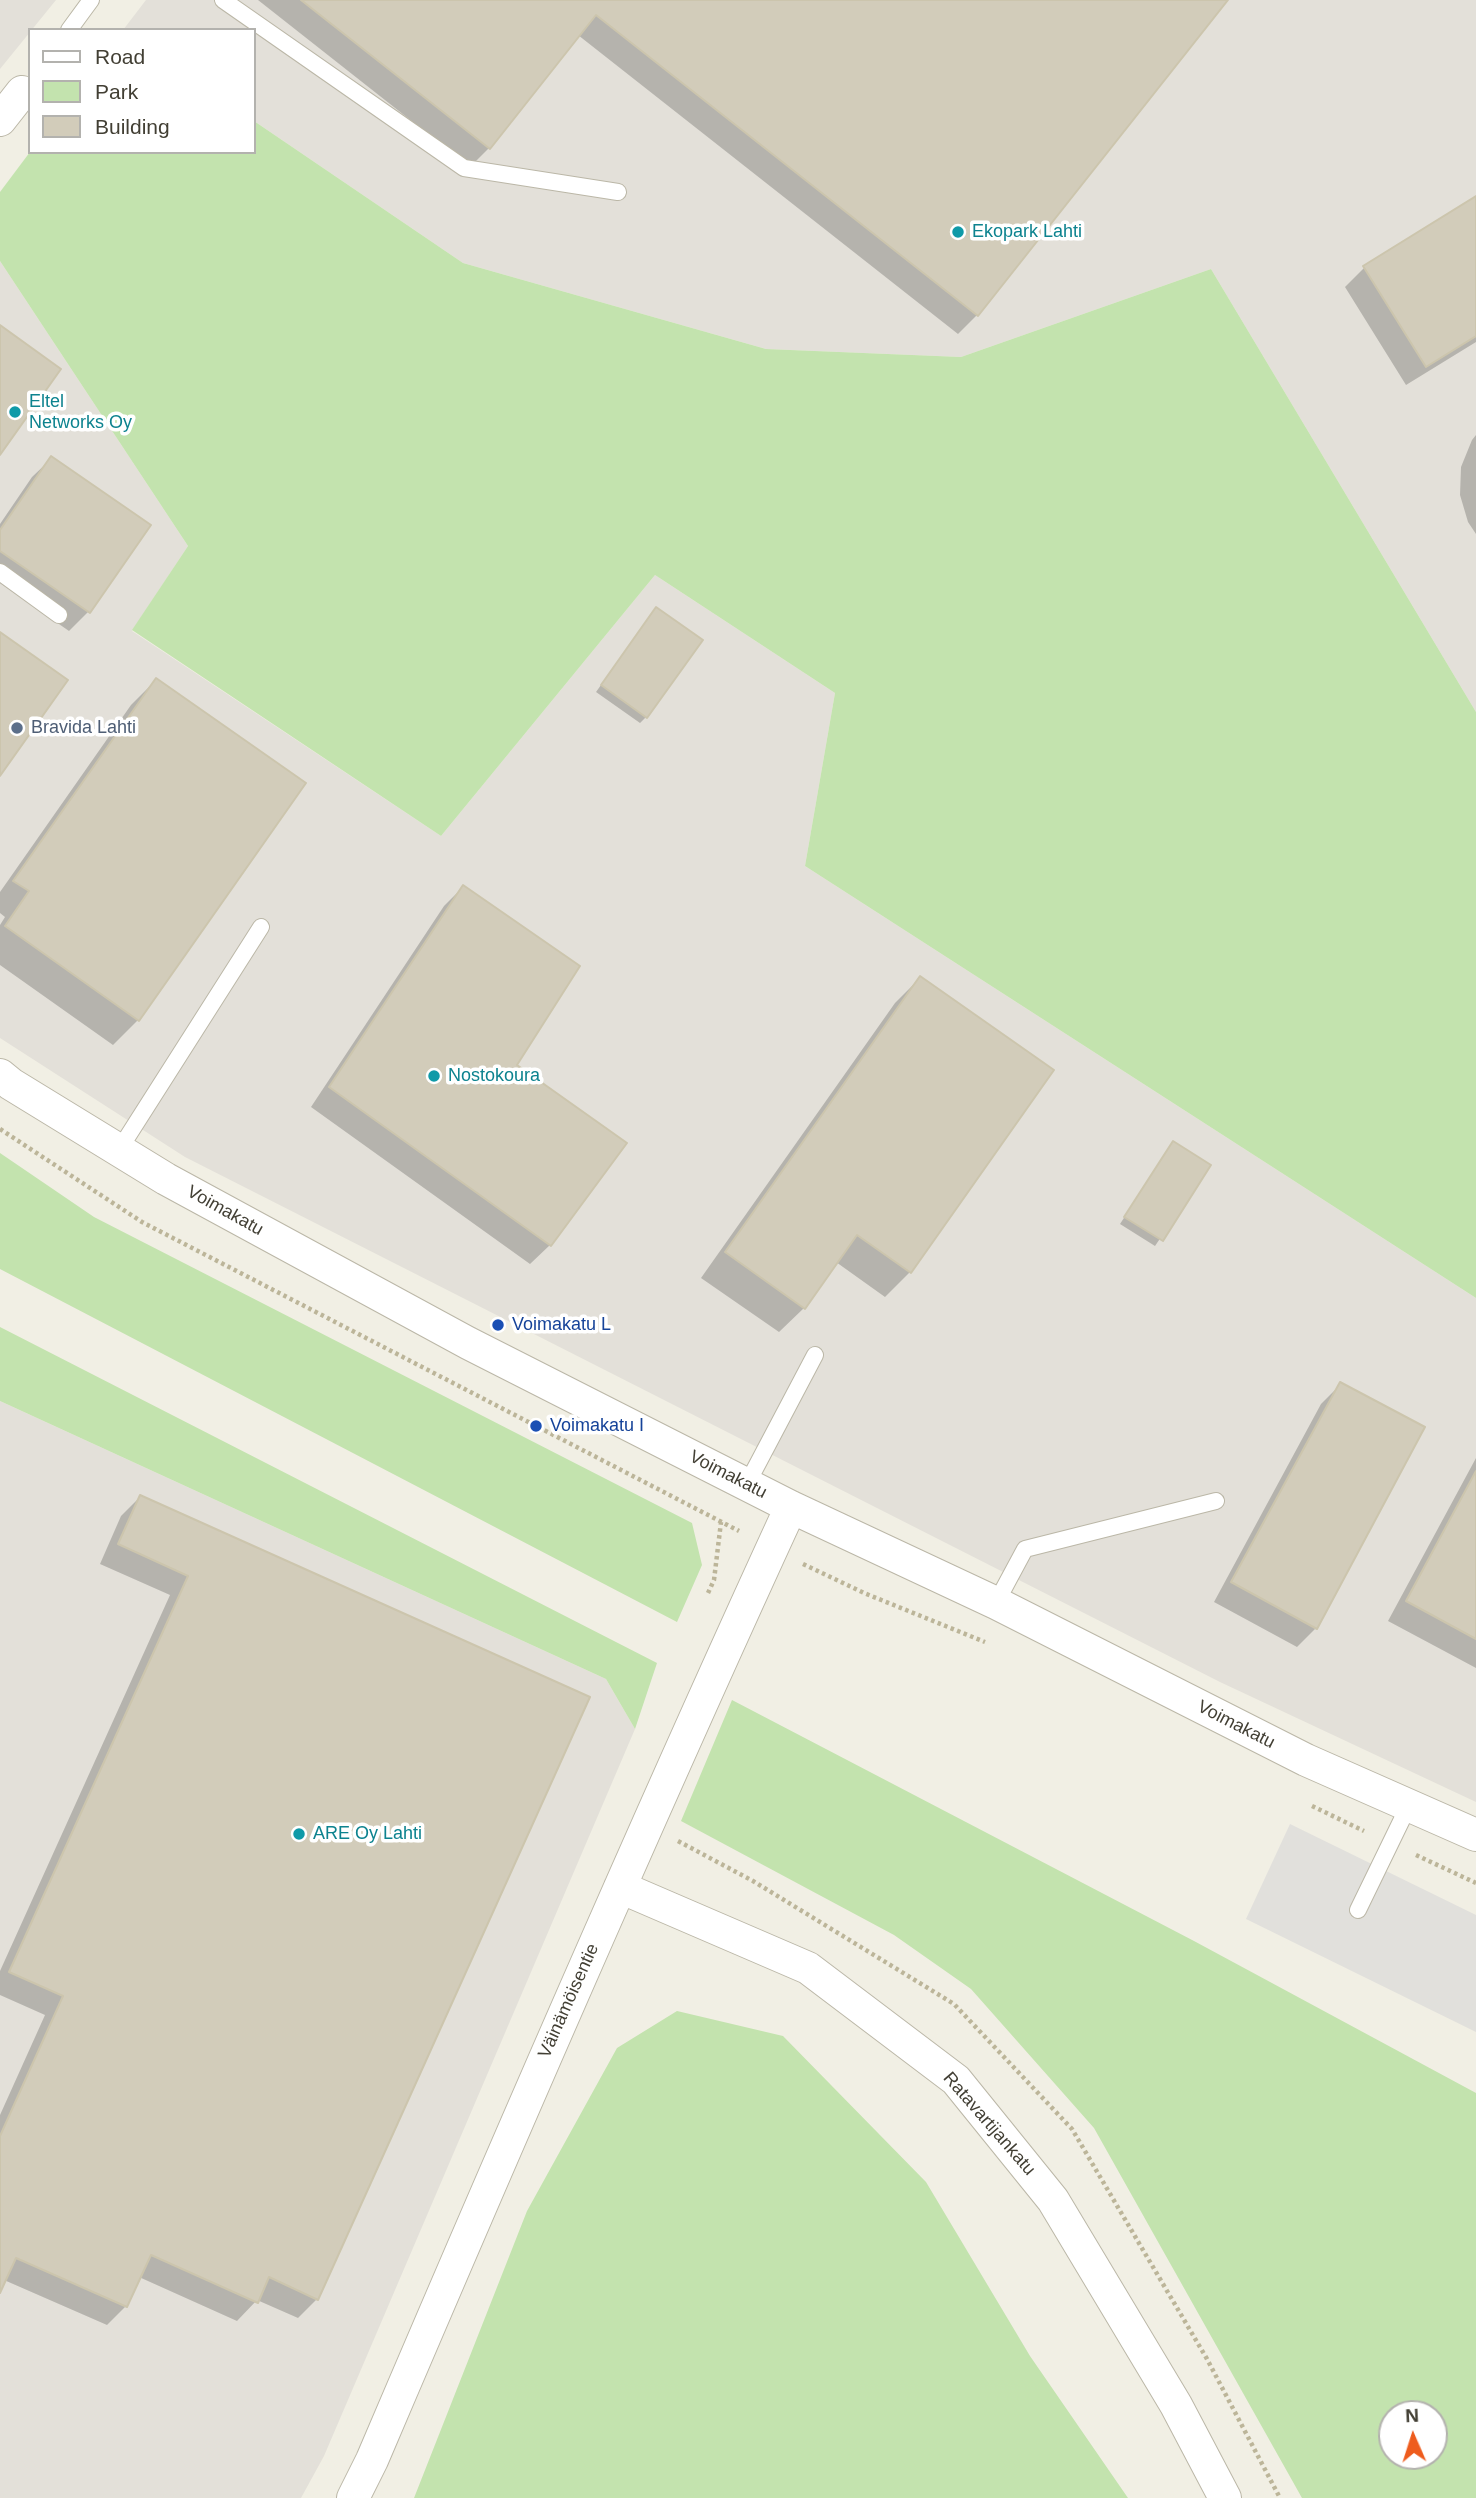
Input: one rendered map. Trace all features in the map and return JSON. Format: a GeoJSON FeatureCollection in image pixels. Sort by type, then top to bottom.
{"type":"FeatureCollection","features":[{"type":"Feature","properties":{"kind":"street"},"geometry":{"type":"LineString","coordinates":[[0,120],[26,87]]}},
{"type":"Feature","properties":{"kind":"street","name":"Voimakatu"},"geometry":{"type":"LineString","coordinates":[[0,1074],[11,1084],[166,1179],[468,1343],[791,1507],[996,1603],[1306,1760],[1476,1835]]}},
{"type":"Feature","properties":{"kind":"street","name":"Väinämöisentie"},"geometry":{"type":"LineString","coordinates":[[353,2498],[372,2460],[549,2045],[754,1584],[791,1507]]}},
{"type":"Feature","properties":{"kind":"street","name":"Ratavartijankatu"},"geometry":{"type":"LineString","coordinates":[[621,1887],[808,1968],[956,2080],[1054,2200],[1177,2405],[1226,2498]]}},
{"type":"Feature","properties":{"kind":"lane"},"geometry":{"type":"LineString","coordinates":[[70,28],[91,0]]}},
{"type":"Feature","properties":{"kind":"lane"},"geometry":{"type":"LineString","coordinates":[[223,0],[464,168],[618,192]]}},
{"type":"Feature","properties":{"kind":"lane"},"geometry":{"type":"LineString","coordinates":[[0,572],[59,615]]}},
{"type":"Feature","properties":{"kind":"lane"},"geometry":{"type":"LineString","coordinates":[[119,1150],[261,927]]}},
{"type":"Feature","properties":{"kind":"lane"},"geometry":{"type":"LineString","coordinates":[[747,1484],[815,1355]]}},
{"type":"Feature","properties":{"kind":"lane"},"geometry":{"type":"LineString","coordinates":[[996,1603],[1025,1549],[1216,1502]]}},
{"type":"Feature","properties":{"kind":"lane"},"geometry":{"type":"LineString","coordinates":[[1358,1910],[1409,1805]]}},
{"type":"Feature","properties":{"kind":"path"},"geometry":{"type":"LineString","coordinates":[[714,1580],[721,1522]]}},
{"type":"Feature","properties":{"kind":"shaded area"},"geometry":{"type":"Polygon","coordinates":[[[0,0],[56,0],[33,28],[28,28],[28,34],[0,69],[0,0]]]}},
{"type":"Feature","properties":{"kind":"shaded area"},"geometry":{"type":"Polygon","coordinates":[[[146,0],[1476,0],[1476,712],[1211,269],[961,357],[766,349],[463,263],[256,122],[256,28],[125,28],[146,0]]]}},
{"type":"Feature","properties":{"kind":"shaded area"},"geometry":{"type":"Polygon","coordinates":[[[0,261],[188,546],[132,631],[441,836],[655,575],[835,693],[805,866],[1476,1298],[1476,1802],[1220,1682],[185,1157],[0,1038],[0,261]]]}},
{"type":"Feature","properties":{"kind":"shaded area","name":"ARE Oy Lahti"},"geometry":{"type":"Polygon","coordinates":[[[0,1401],[606,1679],[635,1729],[324,2456],[301,2498],[0,2498],[0,1401]]]}},
{"type":"Feature","properties":{"kind":"shaded area"},"geometry":{"type":"Polygon","coordinates":[[[1290,1824],[1476,1915],[1476,2032],[1246,1919],[1290,1824]]]}},
{"type":"Feature","properties":{"kind":"green space"},"geometry":{"type":"Polygon","coordinates":[[[256,122],[463,263],[766,349],[961,357],[1211,269],[1476,712],[1476,1298],[805,866],[835,693],[655,575],[441,836],[132,630],[188,546],[0,261],[0,192],[28,154],[256,154],[256,122]]]}},
{"type":"Feature","properties":{"kind":"green space"},"geometry":{"type":"Polygon","coordinates":[[[0,1153],[94,1217],[692,1523],[702,1565],[677,1622],[0,1269],[0,1153]]]}},
{"type":"Feature","properties":{"kind":"green space"},"geometry":{"type":"Polygon","coordinates":[[[0,1327],[657,1663],[635,1729],[606,1679],[0,1401],[0,1327]]]}},
{"type":"Feature","properties":{"kind":"green space"},"geometry":{"type":"Polygon","coordinates":[[[732,1700],[1194,1941],[1476,2093],[1476,2498],[1302,2498],[1094,2128],[971,1989],[894,1935],[681,1821],[732,1700]]]}},
{"type":"Feature","properties":{"kind":"green space"},"geometry":{"type":"Polygon","coordinates":[[[677,2011],[783,2036],[926,2182],[1030,2356],[1128,2498],[414,2498],[527,2211],[617,2048],[677,2011]]]}},
{"type":"Feature","properties":{"kind":"building","name":"Ekopark Lahti"},"geometry":{"type":"Polygon","coordinates":[[[301,0],[1228,0],[978,316],[596,15],[490,149],[301,0]]]}},
{"type":"Feature","properties":{"kind":"building"},"geometry":{"type":"Polygon","coordinates":[[[1476,196],[1476,336],[1426,367],[1363,266],[1476,196]]]}},
{"type":"Feature","properties":{"kind":"building","name":"Eltel Networks Oy"},"geometry":{"type":"Polygon","coordinates":[[[0,325],[61,369],[0,455],[0,325]]]}},
{"type":"Feature","properties":{"kind":"building"},"geometry":{"type":"Polygon","coordinates":[[[51,456],[151,525],[90,613],[0,551],[0,530],[51,456]]]}},
{"type":"Feature","properties":{"kind":"building"},"geometry":{"type":"Polygon","coordinates":[[[656,607],[703,640],[647,718],[601,685],[656,607]]]}},
{"type":"Feature","properties":{"kind":"building","name":"Bravida Lahti"},"geometry":{"type":"Polygon","coordinates":[[[0,632],[68,680],[0,776],[0,632]]]}},
{"type":"Feature","properties":{"kind":"building"},"geometry":{"type":"Polygon","coordinates":[[[156,678],[306,783],[139,1021],[5,926],[29,891],[13,881],[156,678]]]}},
{"type":"Feature","properties":{"kind":"building","name":"Nostokoura"},"geometry":{"type":"Polygon","coordinates":[[[463,885],[580,966],[517,1065],[627,1143],[551,1246],[329,1087],[463,885]]]}},
{"type":"Feature","properties":{"kind":"building"},"geometry":{"type":"Polygon","coordinates":[[[920,976],[1054,1070],[911,1273],[857,1235],[805,1309],[725,1252],[920,976]]]}},
{"type":"Feature","properties":{"kind":"building"},"geometry":{"type":"Polygon","coordinates":[[[1173,1141],[1211,1165],[1163,1241],[1124,1217],[1173,1141]]]}},
{"type":"Feature","properties":{"kind":"building"},"geometry":{"type":"Polygon","coordinates":[[[1340,1382],[1425,1427],[1317,1629],[1231,1582],[1340,1382]]]}},
{"type":"Feature","properties":{"kind":"building"},"geometry":{"type":"Polygon","coordinates":[[[1476,1471],[1476,1639],[1406,1601],[1476,1471]]]}},
{"type":"Feature","properties":{"kind":"building","name":"ARE Oy Lahti"},"geometry":{"type":"Polygon","coordinates":[[[140,1495],[590,1697],[318,2300],[269,2277],[258,2303],[151,2255],[127,2307],[16,2258],[0,2293],[0,2136],[63,1996],[9,1972],[188,1576],[118,1544],[140,1495]]]}},
{"type":"Feature","properties":{"kind":"place","name":"Ekopark Lahti"},"geometry":{"type":"Point","coordinates":[958,232]}},
{"type":"Feature","properties":{"kind":"place","name":"Eltel Networks Oy"},"geometry":{"type":"Point","coordinates":[15,412]}},
{"type":"Feature","properties":{"kind":"place","name":"Bravida Lahti"},"geometry":{"type":"Point","coordinates":[17,728]}},
{"type":"Feature","properties":{"kind":"place","name":"Nostokoura"},"geometry":{"type":"Point","coordinates":[434,1076]}},
{"type":"Feature","properties":{"kind":"place","name":"Voimakatu L"},"geometry":{"type":"Point","coordinates":[498,1325]}},
{"type":"Feature","properties":{"kind":"place","name":"Voimakatu I"},"geometry":{"type":"Point","coordinates":[536,1426]}},
{"type":"Feature","properties":{"kind":"place","name":"ARE Oy Lahti"},"geometry":{"type":"Point","coordinates":[299,1834]}}]}
